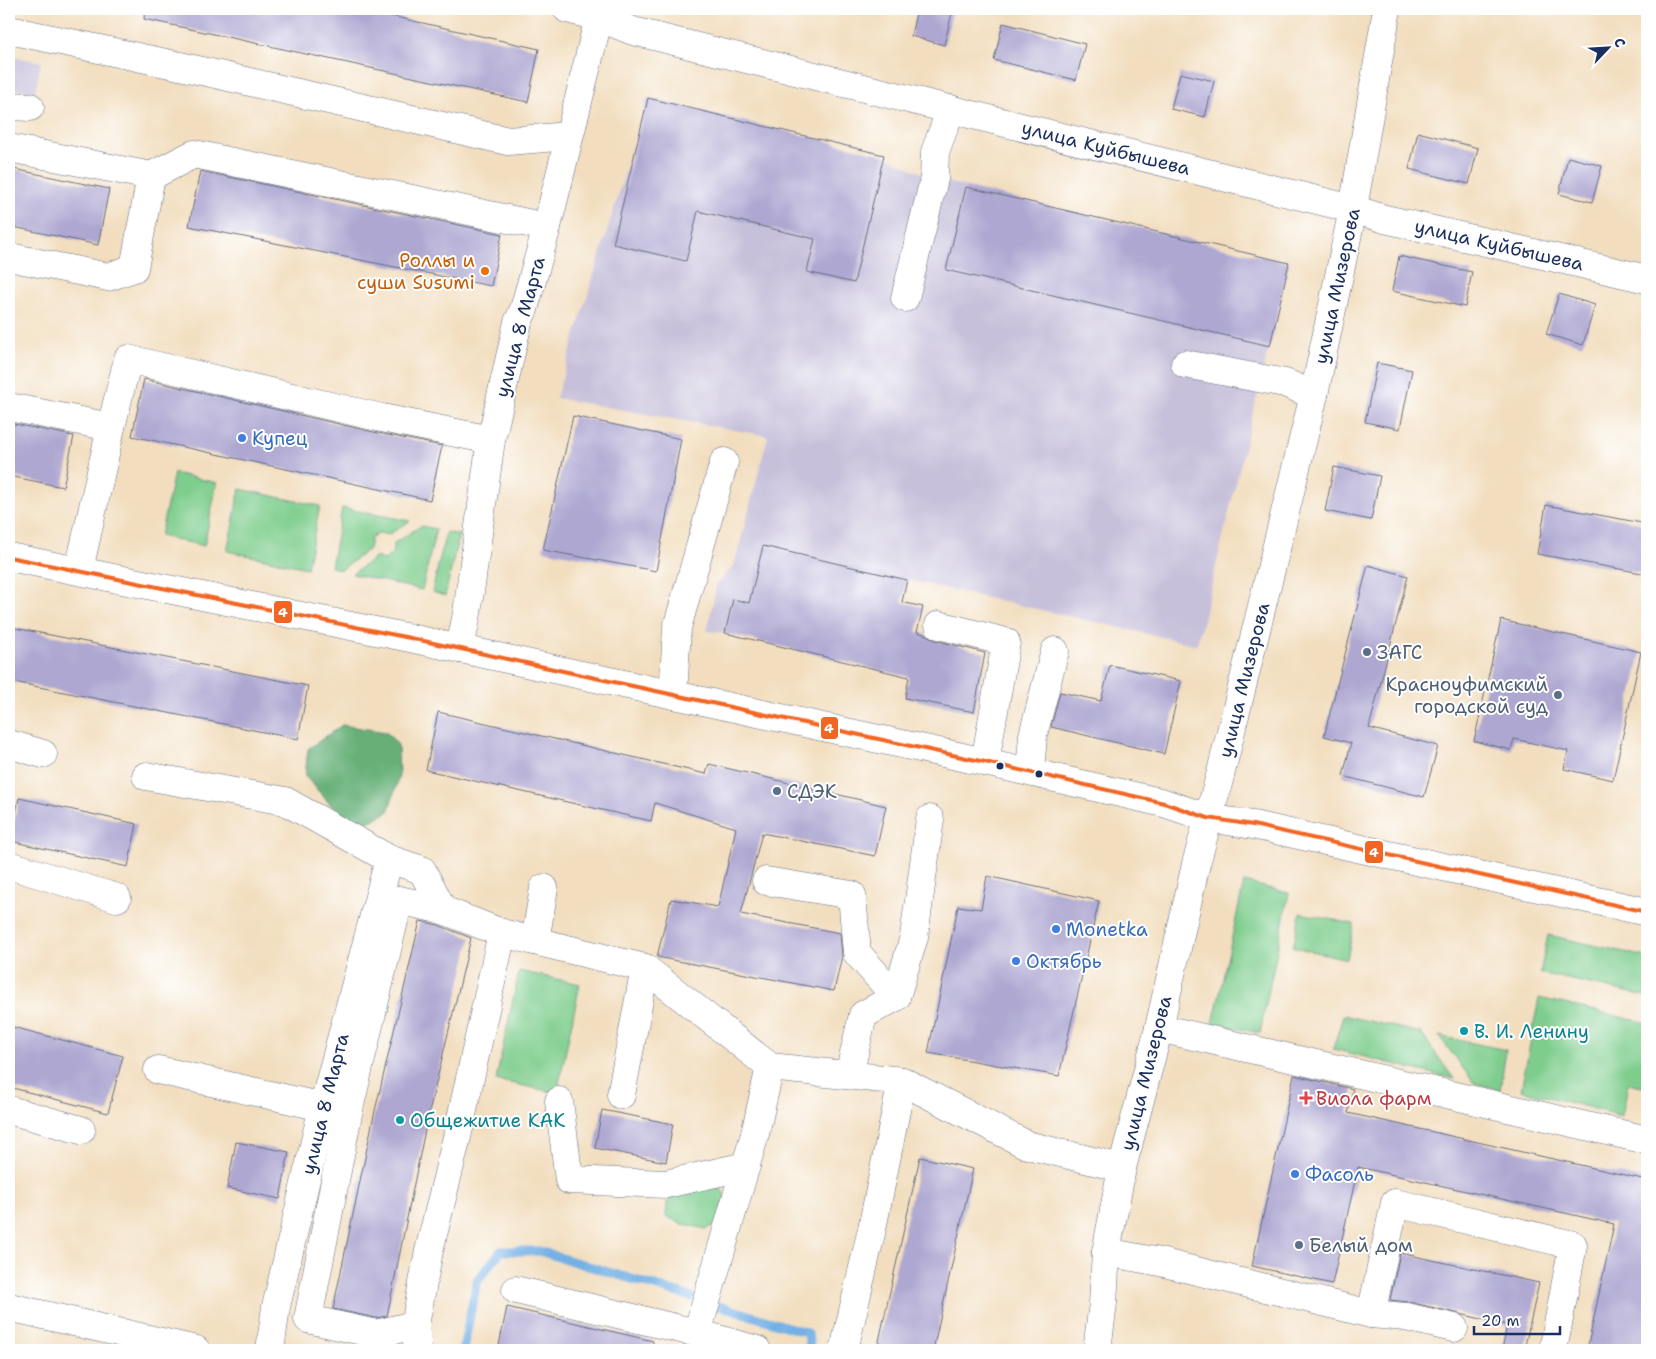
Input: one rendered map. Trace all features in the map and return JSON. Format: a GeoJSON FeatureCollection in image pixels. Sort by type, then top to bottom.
{"type":"FeatureCollection","features":[{"type":"Feature","properties":{"kind":"main road","name":"улица Куйбышева"},"geometry":{"type":"LineString","coordinates":[[567,9],[600,13],[633,31],[1353,209],[1385,220],[1647,279]]}},
{"type":"Feature","properties":{"kind":"main road","name":"улица Мизерова"},"geometry":{"type":"LineString","coordinates":[[1096,1350],[1103,1303],[1106,1252],[1122,1168],[1159,1028],[1196,864],[1220,776],[1314,395],[1353,209],[1387,9]]}},
{"type":"Feature","properties":{"kind":"main road","name":"улица 8 Марта"},"geometry":{"type":"LineString","coordinates":[[460,649],[467,613],[491,440],[518,322],[524,309],[547,227],[600,13]]}},
{"type":"Feature","properties":{"kind":"main road"},"geometry":{"type":"LineString","coordinates":[[9,30],[190,68],[508,141],[570,136]]}},
{"type":"Feature","properties":{"kind":"main road"},"geometry":{"type":"LineString","coordinates":[[905,298],[934,179],[935,152],[952,109]]}},
{"type":"Feature","properties":{"kind":"main road"},"geometry":{"type":"LineString","coordinates":[[9,148],[151,176],[194,154],[547,227]]}},
{"type":"Feature","properties":{"kind":"main road"},"geometry":{"type":"LineString","coordinates":[[9,257],[108,277],[134,268],[151,176]]}},
{"type":"Feature","properties":{"kind":"main road"},"geometry":{"type":"LineString","coordinates":[[79,570],[128,359],[382,418],[491,440]]}},
{"type":"Feature","properties":{"kind":"main road"},"geometry":{"type":"LineString","coordinates":[[1185,364],[1285,383],[1314,395]]}},
{"type":"Feature","properties":{"kind":"main road"},"geometry":{"type":"LineString","coordinates":[[9,408],[111,427]]}},
{"type":"Feature","properties":{"kind":"main road"},"geometry":{"type":"LineString","coordinates":[[673,695],[677,628],[724,462]]}},
{"type":"Feature","properties":{"kind":"main road"},"geometry":{"type":"LineString","coordinates":[[9,557],[460,649],[1030,771],[1164,803],[1208,818],[1253,825],[1647,912]]}},
{"type":"Feature","properties":{"kind":"main road"},"geometry":{"type":"LineString","coordinates":[[938,625],[1006,642],[985,762]]}},
{"type":"Feature","properties":{"kind":"main road"},"geometry":{"type":"LineString","coordinates":[[1030,771],[1034,735],[1055,651]]}},
{"type":"Feature","properties":{"kind":"main road"},"geometry":{"type":"LineString","coordinates":[[9,744],[43,754]]}},
{"type":"Feature","properties":{"kind":"main road"},"geometry":{"type":"LineString","coordinates":[[146,776],[285,801],[389,859],[422,870],[443,910]]}},
{"type":"Feature","properties":{"kind":"main road"},"geometry":{"type":"LineString","coordinates":[[848,1075],[862,1015],[896,997],[914,937],[930,819]]}},
{"type":"Feature","properties":{"kind":"main road","name":"улица 8 Марта"},"geometry":{"type":"LineString","coordinates":[[270,1350],[276,1307],[323,1107],[389,859]]}},
{"type":"Feature","properties":{"kind":"main road"},"geometry":{"type":"LineString","coordinates":[[9,865],[117,898]]}},
{"type":"Feature","properties":{"kind":"main road"},"geometry":{"type":"LineString","coordinates":[[766,881],[852,895],[857,953],[896,997]]}},
{"type":"Feature","properties":{"kind":"main road"},"geometry":{"type":"LineString","coordinates":[[535,941],[544,888]]}},
{"type":"Feature","properties":{"kind":"main road"},"geometry":{"type":"LineString","coordinates":[[502,933],[457,1137],[429,1251],[416,1338],[376,1334],[308,1319],[349,1109],[399,900],[443,910],[502,933],[646,968],[770,1067],[902,1081],[1027,1145],[1122,1168]]}},
{"type":"Feature","properties":{"kind":"main road"},"geometry":{"type":"LineString","coordinates":[[621,1095],[646,968]]}},
{"type":"Feature","properties":{"kind":"main road"},"geometry":{"type":"LineString","coordinates":[[1159,1028],[1647,1140]]}},
{"type":"Feature","properties":{"kind":"main road"},"geometry":{"type":"LineString","coordinates":[[697,1333],[755,1134],[770,1067]]}},
{"type":"Feature","properties":{"kind":"main road"},"geometry":{"type":"LineString","coordinates":[[158,1070],[323,1107]]}},
{"type":"Feature","properties":{"kind":"main road"},"geometry":{"type":"LineString","coordinates":[[844,1350],[872,1229],[902,1081]]}},
{"type":"Feature","properties":{"kind":"main road"},"geometry":{"type":"LineString","coordinates":[[559,1101],[569,1180],[666,1184],[746,1166]]}},
{"type":"Feature","properties":{"kind":"main road"},"geometry":{"type":"LineString","coordinates":[[9,1110],[80,1130]]}},
{"type":"Feature","properties":{"kind":"main road"},"geometry":{"type":"LineString","coordinates":[[1371,1314],[1395,1203],[1574,1245],[1554,1345]]}},
{"type":"Feature","properties":{"kind":"main road"},"geometry":{"type":"LineString","coordinates":[[1106,1252],[1160,1262],[1371,1314],[1406,1317],[1454,1328]]}},
{"type":"Feature","properties":{"kind":"main road"},"geometry":{"type":"LineString","coordinates":[[516,1290],[697,1333],[756,1350]]}},
{"type":"Feature","properties":{"kind":"main road"},"geometry":{"type":"LineString","coordinates":[[9,1307],[196,1350]]}},
{"type":"Feature","properties":{"kind":"shaded area"},"geometry":{"type":"Polygon","coordinates":[[[9,56],[41,62],[35,93],[9,88],[9,56]]]}},
{"type":"Feature","properties":{"kind":"shaded area"},"geometry":{"type":"Polygon","coordinates":[[[648,98],[884,155],[934,179],[1289,263],[1197,645],[763,546],[749,603],[733,599],[725,633],[707,631],[717,583],[734,566],[768,436],[556,398],[648,98]]]}},
{"type":"Feature","properties":{"kind":"green space"},"geometry":{"type":"Polygon","coordinates":[[[174,473],[217,483],[204,546],[160,536],[174,473]]]}},
{"type":"Feature","properties":{"kind":"green space"},"geometry":{"type":"Polygon","coordinates":[[[240,489],[320,506],[307,568],[227,551],[240,489]]]}},
{"type":"Feature","properties":{"kind":"green space"},"geometry":{"type":"Polygon","coordinates":[[[342,508],[410,521],[388,535],[380,533],[371,538],[369,549],[341,570],[331,567],[342,508]]]}},
{"type":"Feature","properties":{"kind":"green space"},"geometry":{"type":"Polygon","coordinates":[[[421,526],[436,529],[422,590],[352,574],[376,557],[384,560],[392,554],[394,543],[421,526]]]}},
{"type":"Feature","properties":{"kind":"green space"},"geometry":{"type":"Polygon","coordinates":[[[446,532],[459,535],[445,596],[432,592],[446,532]]]}},
{"type":"Feature","properties":{"kind":"green space"},"geometry":{"type":"Polygon","coordinates":[[[342,725],[386,732],[398,745],[399,777],[388,812],[368,822],[338,813],[305,776],[308,749],[342,725]]]}},
{"type":"Feature","properties":{"kind":"green space"},"geometry":{"type":"Polygon","coordinates":[[[1244,882],[1289,893],[1260,1033],[1213,1024],[1244,882]]]}},
{"type":"Feature","properties":{"kind":"green space"},"geometry":{"type":"Polygon","coordinates":[[[1300,913],[1354,924],[1347,959],[1293,947],[1300,913]]]}},
{"type":"Feature","properties":{"kind":"green space"},"geometry":{"type":"Polygon","coordinates":[[[1548,935],[1647,957],[1647,988],[1645,996],[1540,973],[1548,935]]]}},
{"type":"Feature","properties":{"kind":"green space"},"geometry":{"type":"Polygon","coordinates":[[[519,971],[580,984],[557,1093],[496,1080],[519,971]]]}},
{"type":"Feature","properties":{"kind":"green space"},"geometry":{"type":"Polygon","coordinates":[[[1539,998],[1647,1023],[1647,1088],[1628,1084],[1622,1116],[1521,1090],[1539,998]]]}},
{"type":"Feature","properties":{"kind":"green space"},"geometry":{"type":"Polygon","coordinates":[[[1343,1015],[1421,1033],[1454,1079],[1333,1049],[1343,1015]]]}},
{"type":"Feature","properties":{"kind":"green space"},"geometry":{"type":"Polygon","coordinates":[[[1439,1036],[1506,1050],[1500,1090],[1474,1083],[1439,1036]]]}},
{"type":"Feature","properties":{"kind":"green space"},"geometry":{"type":"Polygon","coordinates":[[[696,1186],[720,1188],[725,1195],[718,1224],[706,1229],[679,1223],[666,1216],[667,1202],[679,1192],[696,1186]]]}},
{"type":"Feature","properties":{"kind":"building"},"geometry":{"type":"Polygon","coordinates":[[[145,9],[360,9],[539,49],[528,102],[144,19],[145,9]]]}},
{"type":"Feature","properties":{"kind":"building"},"geometry":{"type":"Polygon","coordinates":[[[917,9],[953,9],[944,45],[911,36],[917,9]]]}},
{"type":"Feature","properties":{"kind":"building"},"geometry":{"type":"Polygon","coordinates":[[[1003,23],[1085,44],[1076,80],[994,60],[1003,23]]]}},
{"type":"Feature","properties":{"kind":"building"},"geometry":{"type":"Polygon","coordinates":[[[1180,73],[1214,81],[1205,117],[1171,109],[1180,73]]]}},
{"type":"Feature","properties":{"kind":"building"},"geometry":{"type":"Polygon","coordinates":[[[648,98],[884,155],[854,283],[807,272],[815,239],[698,211],[686,261],[613,244],[648,98]]]}},
{"type":"Feature","properties":{"kind":"building"},"geometry":{"type":"Polygon","coordinates":[[[1418,132],[1478,148],[1469,184],[1409,169],[1418,132]]]}},
{"type":"Feature","properties":{"kind":"building"},"geometry":{"type":"Polygon","coordinates":[[[1568,157],[1602,166],[1592,202],[1559,194],[1568,157]]]}},
{"type":"Feature","properties":{"kind":"building"},"geometry":{"type":"Polygon","coordinates":[[[9,168],[109,189],[98,245],[9,226],[9,168]]]}},
{"type":"Feature","properties":{"kind":"building"},"geometry":{"type":"Polygon","coordinates":[[[200,171],[502,234],[491,286],[189,226],[200,171]]]}},
{"type":"Feature","properties":{"kind":"building"},"geometry":{"type":"Polygon","coordinates":[[[966,187],[1289,263],[1270,346],[946,270],[966,187]]]}},
{"type":"Feature","properties":{"kind":"building"},"geometry":{"type":"Polygon","coordinates":[[[1399,256],[1472,272],[1465,307],[1392,291],[1399,256]]]}},
{"type":"Feature","properties":{"kind":"building"},"geometry":{"type":"Polygon","coordinates":[[[1559,294],[1595,305],[1583,345],[1546,334],[1559,294]]]}},
{"type":"Feature","properties":{"kind":"building"},"geometry":{"type":"Polygon","coordinates":[[[1377,363],[1412,370],[1400,429],[1365,422],[1377,363]]]}},
{"type":"Feature","properties":{"kind":"building"},"geometry":{"type":"Polygon","coordinates":[[[144,379],[442,446],[430,500],[132,436],[144,379]]]}},
{"type":"Feature","properties":{"kind":"building"},"geometry":{"type":"Polygon","coordinates":[[[573,416],[681,439],[656,571],[543,550],[573,416]]]}},
{"type":"Feature","properties":{"kind":"building"},"geometry":{"type":"Polygon","coordinates":[[[9,423],[74,436],[63,487],[9,476],[9,423]]]}},
{"type":"Feature","properties":{"kind":"building"},"geometry":{"type":"Polygon","coordinates":[[[1334,467],[1380,476],[1371,520],[1325,511],[1334,467]]]}},
{"type":"Feature","properties":{"kind":"building"},"geometry":{"type":"Polygon","coordinates":[[[1546,505],[1647,524],[1647,574],[1537,554],[1546,505]]]}},
{"type":"Feature","properties":{"kind":"building"},"geometry":{"type":"Polygon","coordinates":[[[763,546],[907,580],[902,602],[923,607],[917,632],[935,640],[985,653],[974,712],[905,698],[909,677],[725,633],[733,599],[749,603],[763,546]]]}},
{"type":"Feature","properties":{"kind":"building","name":"ЗАГС"},"geometry":{"type":"Polygon","coordinates":[[[1368,565],[1408,576],[1369,728],[1438,746],[1424,797],[1343,776],[1351,743],[1324,736],[1368,565]]]}},
{"type":"Feature","properties":{"kind":"building","name":"Красноуфимский городской суд"},"geometry":{"type":"Polygon","coordinates":[[[1501,620],[1641,652],[1613,780],[1564,769],[1568,751],[1514,739],[1511,750],[1474,741],[1501,620]]]}},
{"type":"Feature","properties":{"kind":"building"},"geometry":{"type":"Polygon","coordinates":[[[15,628],[308,686],[298,739],[9,681],[9,661],[15,628]]]}},
{"type":"Feature","properties":{"kind":"building"},"geometry":{"type":"Polygon","coordinates":[[[1110,665],[1181,681],[1164,754],[1051,727],[1060,692],[1101,701],[1110,665]]]}},
{"type":"Feature","properties":{"kind":"building"},"geometry":{"type":"Polygon","coordinates":[[[438,712],[706,774],[709,764],[886,806],[875,856],[762,833],[741,914],[840,933],[842,956],[834,991],[657,957],[671,899],[718,907],[736,828],[655,803],[651,821],[426,770],[438,712]]]}},
{"type":"Feature","properties":{"kind":"building"},"geometry":{"type":"Polygon","coordinates":[[[19,798],[137,824],[128,867],[10,841],[19,798]]]}},
{"type":"Feature","properties":{"kind":"building","name":"Октябрь"},"geometry":{"type":"Polygon","coordinates":[[[987,876],[1099,901],[1059,1076],[928,1053],[958,906],[981,909],[987,876]]]}},
{"type":"Feature","properties":{"kind":"building","name":"Общежитие КАК"},"geometry":{"type":"Polygon","coordinates":[[[420,921],[438,925],[471,938],[426,1125],[387,1316],[376,1318],[333,1309],[374,1115],[420,921]]]}},
{"type":"Feature","properties":{"kind":"building"},"geometry":{"type":"Polygon","coordinates":[[[9,1026],[123,1056],[108,1113],[9,1087],[9,1026]]]}},
{"type":"Feature","properties":{"kind":"building","name":"Белый дом"},"geometry":{"type":"Polygon","coordinates":[[[1294,1075],[1353,1089],[1348,1113],[1647,1180],[1647,1350],[1587,1350],[1614,1224],[1358,1167],[1332,1284],[1252,1266],[1294,1075]]]}},
{"type":"Feature","properties":{"kind":"building"},"geometry":{"type":"Polygon","coordinates":[[[602,1110],[673,1124],[666,1162],[595,1148],[602,1110]]]}},
{"type":"Feature","properties":{"kind":"building"},"geometry":{"type":"Polygon","coordinates":[[[236,1142],[289,1152],[280,1199],[227,1188],[236,1142]]]}},
{"type":"Feature","properties":{"kind":"building"},"geometry":{"type":"Polygon","coordinates":[[[920,1157],[973,1169],[933,1350],[877,1350],[920,1157]]]}},
{"type":"Feature","properties":{"kind":"building"},"geometry":{"type":"Polygon","coordinates":[[[1400,1253],[1539,1283],[1524,1350],[1502,1350],[1507,1325],[1409,1302],[1390,1300],[1400,1253]]]}},
{"type":"Feature","properties":{"kind":"building"},"geometry":{"type":"Polygon","coordinates":[[[507,1307],[653,1341],[652,1350],[498,1350],[507,1307]]]}},
{"type":"Feature","properties":{"kind":"waterway"},"geometry":{"type":"LineString","coordinates":[[463,1350],[477,1281],[501,1251],[539,1251],[691,1297]]}},
{"type":"Feature","properties":{"kind":"waterway"},"geometry":{"type":"LineString","coordinates":[[716,1305],[808,1333],[810,1350]]}},
{"type":"Feature","properties":{"kind":"transit line","name":"4"},"geometry":{"type":"LineString","coordinates":[[9,557],[410,638],[985,762],[1164,803],[1208,818],[1253,825],[1647,912]]}},
{"type":"Feature","properties":{"kind":"place","name":"Роллы и суши Susumi"},"geometry":{"type":"Point","coordinates":[485,271]}},
{"type":"Feature","properties":{"kind":"place","name":"Купец"},"geometry":{"type":"Point","coordinates":[242,438]}},
{"type":"Feature","properties":{"kind":"place","name":"ЗАГС"},"geometry":{"type":"Point","coordinates":[1367,652]}},
{"type":"Feature","properties":{"kind":"place","name":"Красноуфимский городской суд"},"geometry":{"type":"Point","coordinates":[1558,695]}},
{"type":"Feature","properties":{"kind":"place","name":"СДЭК"},"geometry":{"type":"Point","coordinates":[777,791]}},
{"type":"Feature","properties":{"kind":"place","name":"Monetka"},"geometry":{"type":"Point","coordinates":[1056,929]}},
{"type":"Feature","properties":{"kind":"place","name":"Октябрь"},"geometry":{"type":"Point","coordinates":[1016,961]}},
{"type":"Feature","properties":{"kind":"place","name":"В. И. Ленину"},"geometry":{"type":"Point","coordinates":[1464,1031]}},
{"type":"Feature","properties":{"kind":"place","name":"Виола фарм"},"geometry":{"type":"Point","coordinates":[1306,1098]}},
{"type":"Feature","properties":{"kind":"place","name":"Общежитие КАК"},"geometry":{"type":"Point","coordinates":[400,1120]}},
{"type":"Feature","properties":{"kind":"place","name":"Фасоль"},"geometry":{"type":"Point","coordinates":[1295,1174]}},
{"type":"Feature","properties":{"kind":"place","name":"Белый дом"},"geometry":{"type":"Point","coordinates":[1299,1245]}}]}
